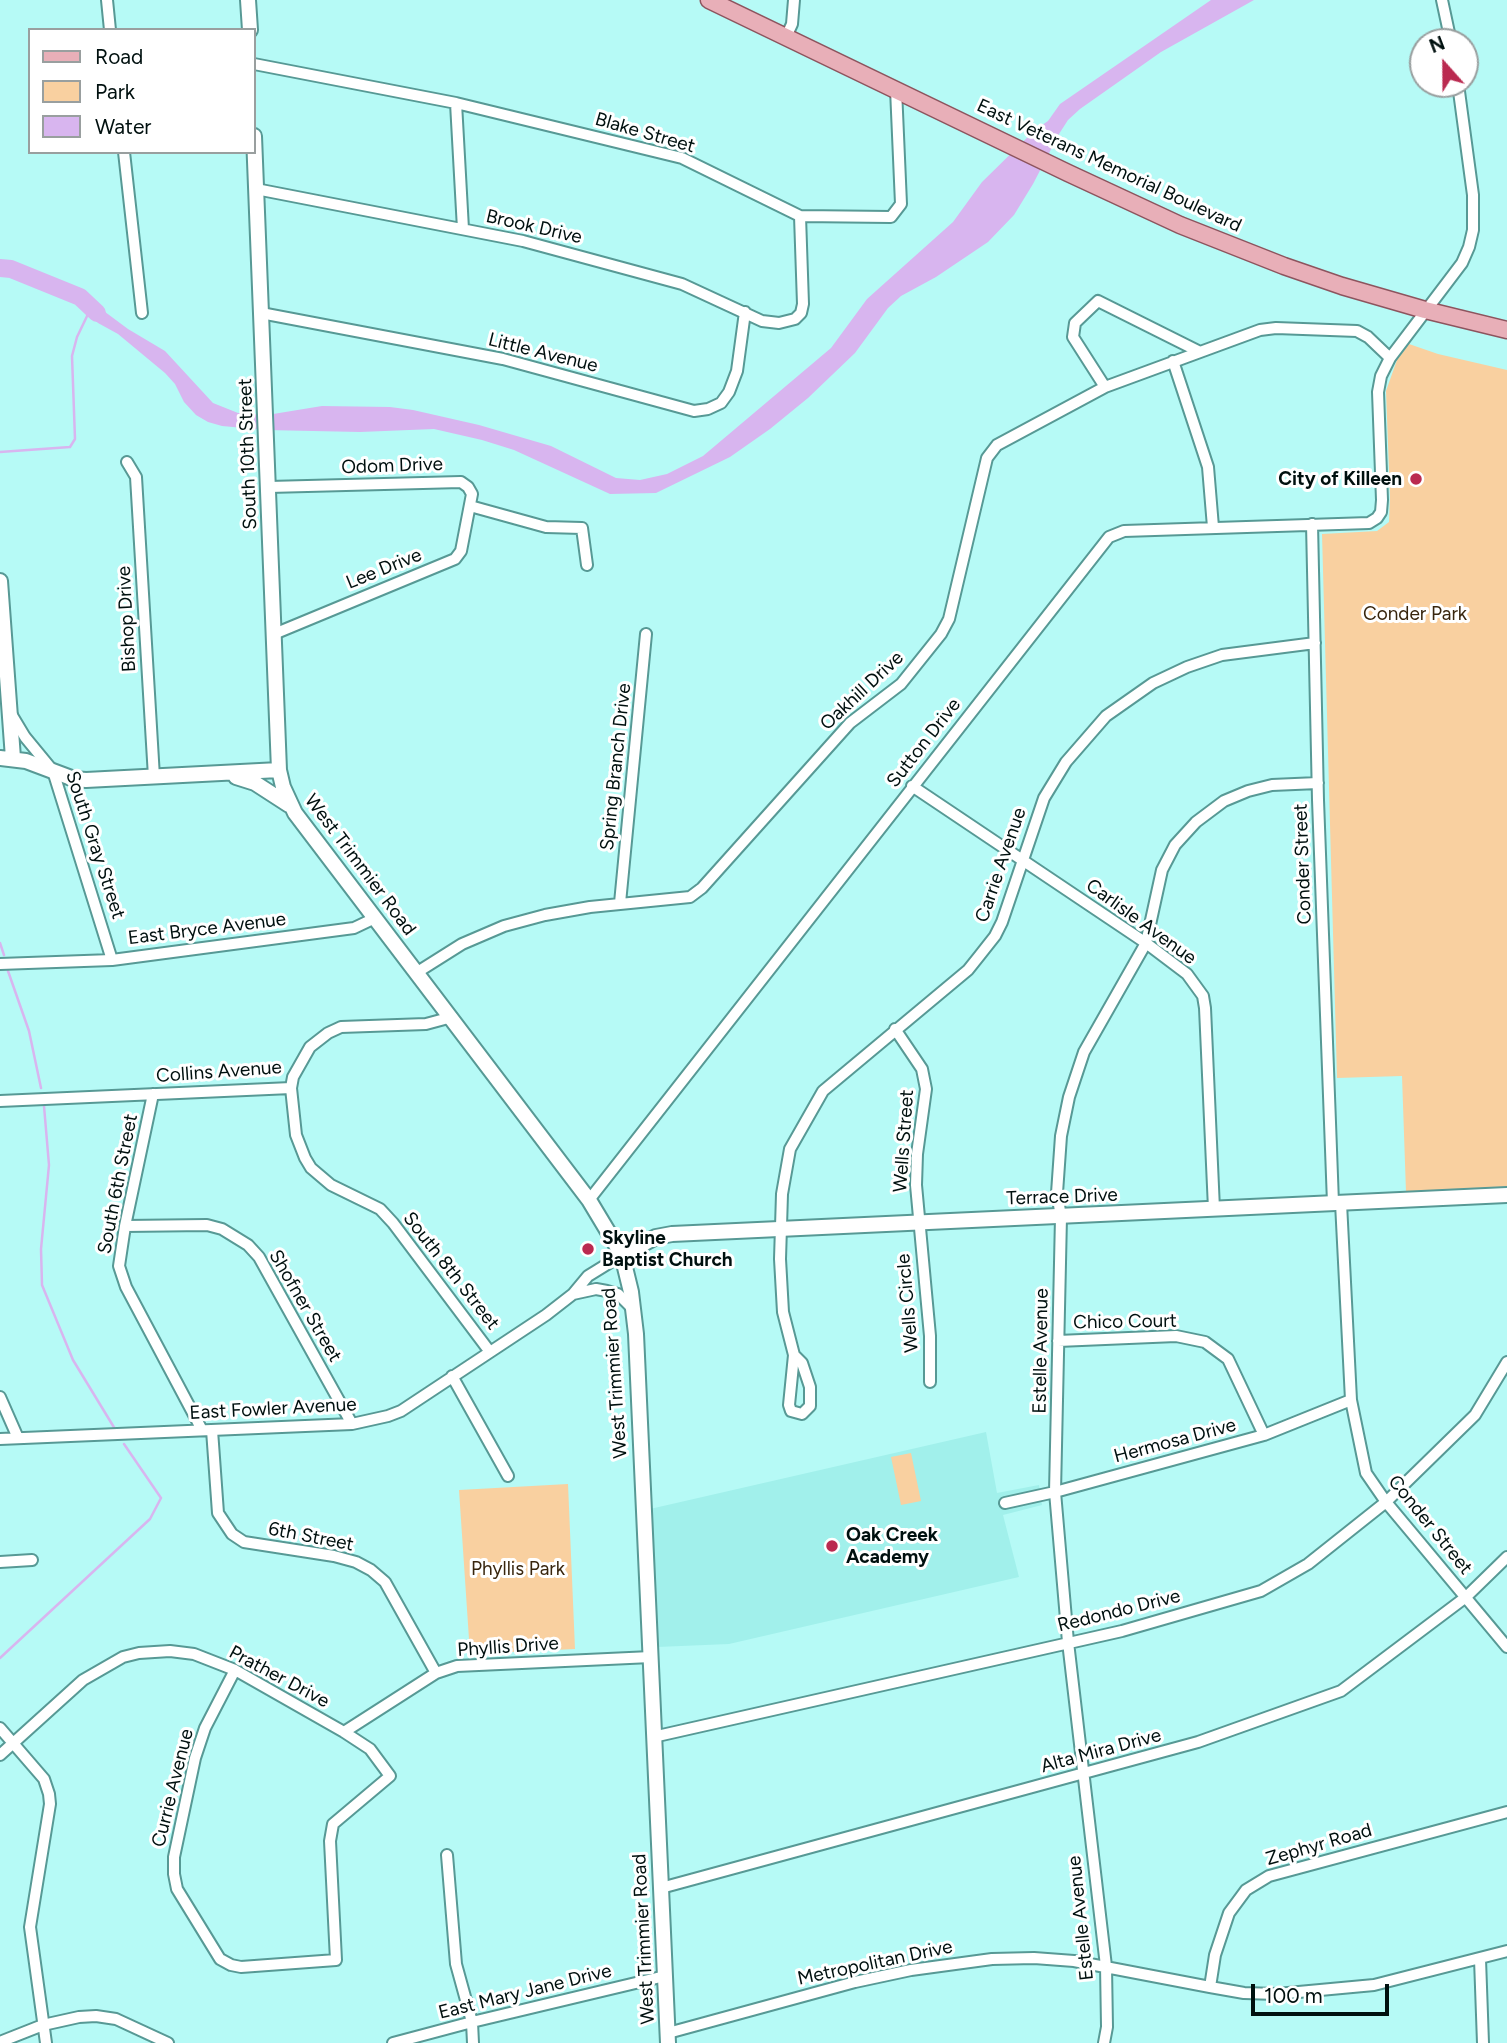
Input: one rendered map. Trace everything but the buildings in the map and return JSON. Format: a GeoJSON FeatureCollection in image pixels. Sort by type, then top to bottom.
{"type":"FeatureCollection","features":[{"type":"Feature","properties":{"kind":"main road","name":"East Veterans Memorial Boulevard"},"geometry":{"type":"LineString","coordinates":[[709,0],[1180,225],[1283,267],[1425,310],[1507,330]]}},
{"type":"Feature","properties":{"kind":"street"},"geometry":{"type":"LineString","coordinates":[[107,0],[110,28]]}},
{"type":"Feature","properties":{"kind":"street"},"geometry":{"type":"LineString","coordinates":[[248,0],[250,28]]}},
{"type":"Feature","properties":{"kind":"street"},"geometry":{"type":"LineString","coordinates":[[786,37],[793,24],[794,0]]}},
{"type":"Feature","properties":{"kind":"street"},"geometry":{"type":"LineString","coordinates":[[1443,0],[1448,28]]}},
{"type":"Feature","properties":{"kind":"street","name":"Blake Street"},"geometry":{"type":"LineString","coordinates":[[256,64],[456,103],[682,158],[800,216],[891,216],[901,204],[896,89]]}},
{"type":"Feature","properties":{"kind":"street"},"geometry":{"type":"LineString","coordinates":[[1390,358],[1462,263],[1469,247],[1473,230],[1474,195],[1460,98]]}},
{"type":"Feature","properties":{"kind":"street"},"geometry":{"type":"LineString","coordinates":[[456,103],[463,229]]}},
{"type":"Feature","properties":{"kind":"street"},"geometry":{"type":"LineString","coordinates":[[124,154],[142,313]]}},
{"type":"Feature","properties":{"kind":"street","name":"South 10th Street"},"geometry":{"type":"LineString","coordinates":[[255,154],[279,770]]}},
{"type":"Feature","properties":{"kind":"street","name":"Brook Drive"},"geometry":{"type":"LineString","coordinates":[[256,189],[523,241],[682,284],[762,321],[779,323],[795,319],[801,313],[803,304],[800,216]]}},
{"type":"Feature","properties":{"kind":"street"},"geometry":{"type":"LineString","coordinates":[[1105,387],[1073,337],[1075,323],[1098,301],[1198,351]]}},
{"type":"Feature","properties":{"kind":"street","name":"Little Avenue"},"geometry":{"type":"LineString","coordinates":[[261,313],[503,359],[694,411],[721,403],[729,392],[737,371],[745,312]]}},
{"type":"Feature","properties":{"kind":"street","name":"Oakhill Drive"},"geometry":{"type":"LineString","coordinates":[[416,972],[461,944],[501,927],[545,915],[620,903],[690,897],[702,888],[849,723],[901,684],[941,634],[949,619],[987,458],[991,450],[1009,438],[1105,387],[1260,330],[1300,328],[1357,331],[1368,337],[1390,358]]}},
{"type":"Feature","properties":{"kind":"street","name":"Sutton Drive"},"geometry":{"type":"LineString","coordinates":[[589,1200],[1108,537],[1124,531],[1368,523],[1377,518],[1381,512],[1382,500],[1378,393],[1381,376],[1390,358]]}},
{"type":"Feature","properties":{"kind":"street"},"geometry":{"type":"LineString","coordinates":[[1173,361],[1208,467],[1213,527]]}},
{"type":"Feature","properties":{"kind":"street","name":"Bishop Drive"},"geometry":{"type":"LineString","coordinates":[[127,462],[136,477],[153,777]]}},
{"type":"Feature","properties":{"kind":"street","name":"Odom Drive"},"geometry":{"type":"LineString","coordinates":[[269,487],[461,482],[472,494],[470,506]]}},
{"type":"Feature","properties":{"kind":"street"},"geometry":{"type":"LineString","coordinates":[[470,506],[546,527],[582,528],[587,565]]}},
{"type":"Feature","properties":{"kind":"street","name":"Lee Drive"},"geometry":{"type":"LineString","coordinates":[[274,634],[455,559],[461,551],[470,506]]}},
{"type":"Feature","properties":{"kind":"street","name":"Conder Street"},"geometry":{"type":"LineString","coordinates":[[1312,524],[1318,783],[1337,1203],[1351,1400],[1366,1473],[1386,1502],[1507,1647]]}},
{"type":"Feature","properties":{"kind":"street","name":"South Gray Street"},"geometry":{"type":"LineString","coordinates":[[0,581],[10,711],[6,758]]}},
{"type":"Feature","properties":{"kind":"street","name":"Spring Branch Drive"},"geometry":{"type":"LineString","coordinates":[[620,903],[646,634]]}},
{"type":"Feature","properties":{"kind":"street","name":"Carrie Avenue"},"geometry":{"type":"LineString","coordinates":[[794,1355],[783,1312],[780,1228],[785,1168],[790,1149],[823,1091],[968,970],[988,946],[1002,922],[1044,798],[1086,737],[1106,716],[1130,698],[1187,667],[1222,655],[1315,643]]}},
{"type":"Feature","properties":{"kind":"street","name":"South Gray Street"},"geometry":{"type":"LineString","coordinates":[[10,711],[26,737],[53,771],[112,960]]}},
{"type":"Feature","properties":{"kind":"street"},"geometry":{"type":"LineString","coordinates":[[6,758],[74,779],[86,780],[279,770]]}},
{"type":"Feature","properties":{"kind":"street","name":"West Trimmier Road"},"geometry":{"type":"LineString","coordinates":[[279,770],[290,806],[589,1200],[622,1255],[633,1309],[668,2038]]}},
{"type":"Feature","properties":{"kind":"street"},"geometry":{"type":"LineString","coordinates":[[217,774],[256,783],[290,806]]}},
{"type":"Feature","properties":{"kind":"street","name":"Estelle Avenue"},"geometry":{"type":"LineString","coordinates":[[1104,2043],[1107,2027],[1105,1966],[1068,1643],[1055,1492],[1061,1217],[1057,1193],[1058,1163],[1069,1097],[1084,1052],[1146,943],[1162,870],[1175,845],[1196,822],[1224,801],[1272,785],[1318,783]]}},
{"type":"Feature","properties":{"kind":"street","name":"Carlisle Avenue"},"geometry":{"type":"LineString","coordinates":[[912,786],[1146,943],[1187,974],[1203,996],[1214,1209]]}},
{"type":"Feature","properties":{"kind":"street","name":"East Bryce Avenue"},"geometry":{"type":"LineString","coordinates":[[0,964],[112,960],[354,928],[375,918]]}},
{"type":"Feature","properties":{"kind":"street","name":"Collins Avenue"},"geometry":{"type":"LineString","coordinates":[[0,1101],[291,1088],[293,1077],[310,1047],[341,1027],[426,1024],[452,1017]]}},
{"type":"Feature","properties":{"kind":"street","name":"Wells Street"},"geometry":{"type":"LineString","coordinates":[[895,1029],[917,1060],[925,1078],[926,1089],[916,1164],[918,1222]]}},
{"type":"Feature","properties":{"kind":"street","name":"South 8th Street"},"geometry":{"type":"LineString","coordinates":[[291,1088],[296,1135],[311,1168],[331,1185],[380,1209],[490,1352]]}},
{"type":"Feature","properties":{"kind":"street","name":"South 6th Street"},"geometry":{"type":"LineString","coordinates":[[153,1094],[125,1226],[120,1256],[121,1275],[207,1430]]}},
{"type":"Feature","properties":{"kind":"street","name":"Terrace Drive"},"geometry":{"type":"LineString","coordinates":[[622,1255],[656,1237],[672,1234],[1507,1195]]}},
{"type":"Feature","properties":{"kind":"street","name":"Wells Circle"},"geometry":{"type":"LineString","coordinates":[[918,1222],[930,1336],[930,1382]]}},
{"type":"Feature","properties":{"kind":"street","name":"Shofner Street"},"geometry":{"type":"LineString","coordinates":[[125,1226],[207,1225],[222,1229],[248,1245],[258,1257],[352,1424]]}},
{"type":"Feature","properties":{"kind":"street","name":"East Fowler Avenue"},"geometry":{"type":"LineString","coordinates":[[0,1438],[352,1424],[388,1416],[401,1411],[547,1315],[573,1294],[588,1276],[622,1255]]}},
{"type":"Feature","properties":{"kind":"street"},"geometry":{"type":"LineString","coordinates":[[573,1294],[596,1289],[607,1291],[618,1294],[633,1309]]}},
{"type":"Feature","properties":{"kind":"street","name":"Chico Court"},"geometry":{"type":"LineString","coordinates":[[1058,1341],[1176,1336],[1205,1342],[1228,1359],[1264,1435]]}},
{"type":"Feature","properties":{"kind":"street"},"geometry":{"type":"LineString","coordinates":[[794,1355],[802,1363],[810,1387],[810,1406],[802,1414],[791,1411],[789,1405],[794,1355]]}},
{"type":"Feature","properties":{"kind":"street","name":"Redondo Drive"},"geometry":{"type":"LineString","coordinates":[[653,1737],[1122,1631],[1261,1591],[1308,1564],[1386,1502],[1475,1415],[1507,1362]]}},
{"type":"Feature","properties":{"kind":"street"},"geometry":{"type":"LineString","coordinates":[[452,1377],[508,1476]]}},
{"type":"Feature","properties":{"kind":"street"},"geometry":{"type":"LineString","coordinates":[[0,1397],[18,1438]]}},
{"type":"Feature","properties":{"kind":"street","name":"Hermosa Drive"},"geometry":{"type":"LineString","coordinates":[[1004,1503],[1055,1492],[1264,1435],[1351,1400]]}},
{"type":"Feature","properties":{"kind":"street","name":"6th Street"},"geometry":{"type":"LineString","coordinates":[[207,1430],[218,1513],[232,1534],[244,1542],[334,1556],[356,1562],[371,1570],[385,1582],[436,1673]]}},
{"type":"Feature","properties":{"kind":"street","name":"Alta Mira Drive"},"geometry":{"type":"LineString","coordinates":[[660,1888],[1198,1742],[1340,1691],[1466,1597],[1507,1557]]}},
{"type":"Feature","properties":{"kind":"street"},"geometry":{"type":"LineString","coordinates":[[0,1562],[32,1560]]}},
{"type":"Feature","properties":{"kind":"street","name":"Prather Drive"},"geometry":{"type":"LineString","coordinates":[[0,1755],[83,1680],[123,1657],[170,1651],[194,1654],[235,1670],[370,1749],[390,1776]]}},
{"type":"Feature","properties":{"kind":"street","name":"Phyllis Drive"},"geometry":{"type":"LineString","coordinates":[[344,1732],[436,1673],[457,1666],[651,1657]]}},
{"type":"Feature","properties":{"kind":"street","name":"Currie Avenue"},"geometry":{"type":"LineString","coordinates":[[235,1670],[205,1728],[195,1758],[174,1857],[177,1889],[220,1959],[241,1967],[336,1960],[330,1840],[333,1824],[390,1776]]}},
{"type":"Feature","properties":{"kind":"street"},"geometry":{"type":"LineString","coordinates":[[0,1728],[44,1779],[49,1794],[50,1804],[30,1927],[46,2043]]}},
{"type":"Feature","properties":{"kind":"street","name":"Zephyr Road"},"geometry":{"type":"LineString","coordinates":[[1210,1987],[1215,1955],[1229,1913],[1246,1890],[1269,1876],[1507,1812]]}},
{"type":"Feature","properties":{"kind":"street"},"geometry":{"type":"LineString","coordinates":[[447,1855],[456,1964],[472,2022],[473,2043]]}},
{"type":"Feature","properties":{"kind":"street","name":"Metropolitan Drive"},"geometry":{"type":"LineString","coordinates":[[668,2038],[838,1986],[911,1970],[992,1959],[1074,1961],[1255,1993],[1322,1991],[1374,1984],[1507,1951]]}},
{"type":"Feature","properties":{"kind":"street"},"geometry":{"type":"LineString","coordinates":[[1480,1959],[1483,2043]]}},
{"type":"Feature","properties":{"kind":"street","name":"East Mary Jane Drive"},"geometry":{"type":"LineString","coordinates":[[393,2043],[665,1976]]}},
{"type":"Feature","properties":{"kind":"street"},"geometry":{"type":"LineString","coordinates":[[0,2042],[43,2025],[79,2017],[116,2019],[168,2043]]}},
{"type":"Feature","properties":{"kind":"shaded area","name":"Oak Creek Academy"},"geometry":{"type":"Polygon","coordinates":[[[986,1432],[997,1493],[1039,1485],[1042,1505],[1003,1515],[1019,1577],[729,1644],[657,1647],[650,1509],[986,1432]]]}},
{"type":"Feature","properties":{"kind":"green space","name":"Conder Park"},"geometry":{"type":"Polygon","coordinates":[[[1409,344],[1438,354],[1507,370],[1507,1187],[1406,1192],[1402,1076],[1337,1078],[1322,534],[1377,531],[1389,522],[1386,391],[1397,360],[1409,344]]]}},
{"type":"Feature","properties":{"kind":"green space"},"geometry":{"type":"Polygon","coordinates":[[[911,1453],[921,1501],[901,1505],[891,1457],[911,1453]]]}},
{"type":"Feature","properties":{"kind":"green space","name":"Phyllis Park"},"geometry":{"type":"Polygon","coordinates":[[[568,1484],[575,1649],[470,1654],[459,1490],[568,1484]]]}},
{"type":"Feature","properties":{"kind":"water"},"geometry":{"type":"Polygon","coordinates":[[[1211,0],[1254,0],[1161,52],[1080,109],[1068,120],[1059,134],[1014,215],[988,242],[936,277],[901,296],[888,308],[855,353],[808,398],[770,429],[730,457],[656,493],[610,494],[514,450],[434,429],[360,432],[266,430],[208,422],[196,415],[184,402],[175,384],[165,373],[84,310],[80,297],[89,300],[128,329],[165,351],[213,403],[238,413],[267,415],[322,406],[413,410],[479,425],[551,446],[616,478],[640,480],[667,474],[703,456],[831,348],[867,299],[953,222],[982,182],[1035,130],[1048,121],[1060,104],[1211,0]]]}},
{"type":"Feature","properties":{"kind":"waterway"},"geometry":{"type":"LineString","coordinates":[[0,268],[11,269],[80,297],[97,313]]}},
{"type":"Feature","properties":{"kind":"waterway"},"geometry":{"type":"LineString","coordinates":[[0,452],[70,447],[75,439],[72,356],[77,337],[89,312]]}},
{"type":"Feature","properties":{"kind":"waterway"},"geometry":{"type":"LineString","coordinates":[[0,943],[4,955]]}},
{"type":"Feature","properties":{"kind":"waterway"},"geometry":{"type":"LineString","coordinates":[[8,971],[29,1031],[41,1088]]}},
{"type":"Feature","properties":{"kind":"waterway"},"geometry":{"type":"LineString","coordinates":[[44,1106],[49,1165],[41,1249],[42,1285],[73,1360],[115,1429]]}},
{"type":"Feature","properties":{"kind":"waterway"},"geometry":{"type":"LineString","coordinates":[[0,1658],[150,1519],[161,1498],[124,1444]]}},
{"type":"Feature","properties":{"kind":"place","name":"City of Killeen"},"geometry":{"type":"Point","coordinates":[1416,479]}},
{"type":"Feature","properties":{"kind":"place","name":"Skyline Baptist Church"},"geometry":{"type":"Point","coordinates":[588,1249]}},
{"type":"Feature","properties":{"kind":"place","name":"Oak Creek Academy"},"geometry":{"type":"Point","coordinates":[832,1546]}}]}
